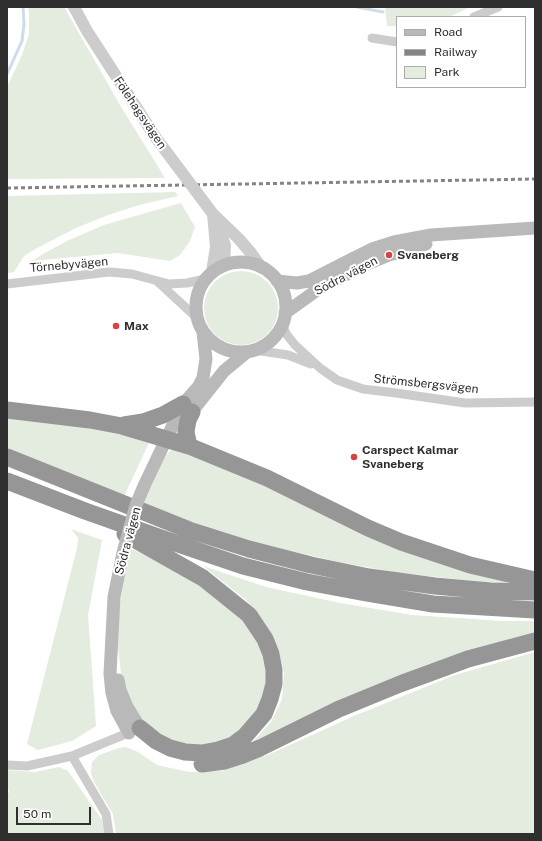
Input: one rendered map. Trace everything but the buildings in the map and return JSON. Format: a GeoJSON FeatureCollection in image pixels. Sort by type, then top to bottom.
{"type":"FeatureCollection","features":[{"type":"Feature","properties":{"kind":"highway"},"geometry":{"type":"LineString","coordinates":[[122,426],[143,422],[187,408],[188,420],[186,432],[189,446]]}},
{"type":"Feature","properties":{"kind":"highway"},"geometry":{"type":"LineString","coordinates":[[7,410],[90,420],[122,426],[189,446],[267,478],[368,528],[401,542],[470,565],[535,580]]}},
{"type":"Feature","properties":{"kind":"highway"},"geometry":{"type":"LineString","coordinates":[[7,457],[189,530],[249,549],[303,563],[369,577],[435,586],[535,592]]}},
{"type":"Feature","properties":{"kind":"highway"},"geometry":{"type":"LineString","coordinates":[[7,481],[85,511],[229,561],[307,582],[433,604],[535,610]]}},
{"type":"Feature","properties":{"kind":"highway"},"geometry":{"type":"LineString","coordinates":[[85,511],[203,578],[249,615],[265,639],[271,654],[274,670],[274,684],[268,706],[255,726],[233,745],[202,753],[186,752],[170,748],[134,730]]}},
{"type":"Feature","properties":{"kind":"highway"},"geometry":{"type":"LineString","coordinates":[[134,730],[150,751],[166,759],[196,764],[225,761],[260,748],[339,709],[400,684],[468,659],[535,641]]}},
{"type":"Feature","properties":{"kind":"main road","name":"Södra vägen"},"geometry":{"type":"LineString","coordinates":[[277,281],[297,284],[310,281],[372,249],[394,242],[431,235],[535,228]]}},
{"type":"Feature","properties":{"kind":"main road","name":"Södra vägen"},"geometry":{"type":"LineString","coordinates":[[284,319],[320,288],[379,258],[416,246],[481,231]]}},
{"type":"Feature","properties":{"kind":"main road"},"geometry":{"type":"LineString","coordinates":[[242,262],[261,267],[270,273],[277,281],[284,296],[284,319],[277,333],[263,346],[251,351],[230,351],[220,347],[210,340],[203,332],[197,318],[196,304],[201,285],[209,276],[224,265],[242,262]]}},
{"type":"Feature","properties":{"kind":"main road","name":"Södra vägen"},"geometry":{"type":"LineString","coordinates":[[134,730],[117,711],[112,693],[110,674],[114,596],[123,553],[136,505],[167,439],[187,408],[203,378],[206,359],[203,332]]}},
{"type":"Feature","properties":{"kind":"main road","name":"Södra vägen"},"geometry":{"type":"LineString","coordinates":[[187,408],[224,371],[251,351]]}},
{"type":"Feature","properties":{"kind":"street","name":"Fölehagsvägen"},"geometry":{"type":"LineString","coordinates":[[74,7],[87,31],[156,138],[213,214],[243,244],[261,267]]}},
{"type":"Feature","properties":{"kind":"street"},"geometry":{"type":"LineString","coordinates":[[476,16],[498,7]]}},
{"type":"Feature","properties":{"kind":"street"},"geometry":{"type":"LineString","coordinates":[[372,38],[396,42]]}},
{"type":"Feature","properties":{"kind":"street","name":"Fölehagsvägen"},"geometry":{"type":"LineString","coordinates":[[213,214],[225,245],[224,265]]}},
{"type":"Feature","properties":{"kind":"street"},"geometry":{"type":"LineString","coordinates":[[209,276],[216,247],[213,214]]}},
{"type":"Feature","properties":{"kind":"street","name":"Törnebyvägen"},"geometry":{"type":"LineString","coordinates":[[7,284],[109,272],[132,274],[157,281],[180,284],[209,276]]}},
{"type":"Feature","properties":{"kind":"street","name":"Törnebyvägen"},"geometry":{"type":"LineString","coordinates":[[157,281],[197,318]]}},
{"type":"Feature","properties":{"kind":"street","name":"Strömsbergsvägen"},"geometry":{"type":"LineString","coordinates":[[284,319],[287,335],[295,346],[320,368],[337,380],[363,390],[466,403],[535,402]]}},
{"type":"Feature","properties":{"kind":"street","name":"Strömsbergsvägen"},"geometry":{"type":"LineString","coordinates":[[251,351],[288,355],[300,358],[320,368]]}},
{"type":"Feature","properties":{"kind":"street"},"geometry":{"type":"LineString","coordinates":[[7,765],[27,766],[72,756],[134,730]]}},
{"type":"Feature","properties":{"kind":"street"},"geometry":{"type":"LineString","coordinates":[[72,756],[106,814],[109,834]]}},
{"type":"Feature","properties":{"kind":"green space"},"geometry":{"type":"Polygon","coordinates":[[[28,7],[64,7],[120,105],[165,178],[7,179],[7,87],[22,55],[29,34],[28,7]]]}},
{"type":"Feature","properties":{"kind":"green space"},"geometry":{"type":"Polygon","coordinates":[[[385,7],[470,7],[451,16],[396,16],[396,26],[387,26],[385,7]]]}},
{"type":"Feature","properties":{"kind":"green space"},"geometry":{"type":"Polygon","coordinates":[[[175,192],[178,196],[139,205],[108,215],[76,228],[24,256],[14,272],[7,273],[7,196],[175,192]]]}},
{"type":"Feature","properties":{"kind":"green space"},"geometry":{"type":"Polygon","coordinates":[[[181,203],[195,227],[190,241],[180,255],[170,261],[118,253],[32,261],[69,240],[104,225],[181,203]]]}},
{"type":"Feature","properties":{"kind":"green space"},"geometry":{"type":"Polygon","coordinates":[[[241,271],[255,274],[267,282],[275,294],[278,308],[275,322],[267,334],[255,342],[241,345],[227,342],[215,334],[207,322],[204,308],[207,294],[215,282],[227,274],[241,271]]]}},
{"type":"Feature","properties":{"kind":"green space"},"geometry":{"type":"Polygon","coordinates":[[[7,416],[109,429],[149,443],[124,496],[7,450],[7,416]]]}},
{"type":"Feature","properties":{"kind":"green space"},"geometry":{"type":"Polygon","coordinates":[[[178,449],[507,581],[507,585],[394,572],[339,562],[233,536],[187,521],[143,504],[165,456],[171,450],[178,449]]]}},
{"type":"Feature","properties":{"kind":"green space"},"geometry":{"type":"Polygon","coordinates":[[[71,529],[102,540],[88,615],[96,726],[72,741],[38,750],[27,744],[77,548],[78,538],[71,529]]]}},
{"type":"Feature","properties":{"kind":"green space"},"geometry":{"type":"Polygon","coordinates":[[[130,548],[173,569],[201,586],[243,620],[256,637],[265,659],[268,674],[260,709],[235,736],[215,745],[176,744],[144,724],[130,703],[122,680],[118,649],[119,608],[130,548]]]}},
{"type":"Feature","properties":{"kind":"green space"},"geometry":{"type":"Polygon","coordinates":[[[203,566],[266,587],[340,603],[412,615],[502,621],[535,621],[535,633],[249,746],[271,722],[282,699],[284,673],[279,651],[265,624],[246,600],[203,566]]]}},
{"type":"Feature","properties":{"kind":"green space"},"geometry":{"type":"Polygon","coordinates":[[[535,652],[535,834],[116,834],[113,814],[94,782],[91,773],[92,762],[99,755],[126,747],[138,752],[157,765],[189,772],[222,771],[270,754],[354,716],[455,675],[535,652]]]}},
{"type":"Feature","properties":{"kind":"green space"},"geometry":{"type":"Polygon","coordinates":[[[59,767],[68,771],[102,820],[105,834],[7,834],[7,799],[9,790],[7,789],[7,770],[35,772],[59,767]]]}},
{"type":"Feature","properties":{"kind":"waterway"},"geometry":{"type":"LineString","coordinates":[[7,74],[22,41],[24,24],[23,7]]}},
{"type":"Feature","properties":{"kind":"waterway"},"geometry":{"type":"LineString","coordinates":[[357,7],[383,12]]}},
{"type":"Feature","properties":{"kind":"railway"},"geometry":{"type":"LineString","coordinates":[[7,188],[535,179]]}},
{"type":"Feature","properties":{"kind":"place","name":"Svaneberg"},"geometry":{"type":"Point","coordinates":[389,255]}},
{"type":"Feature","properties":{"kind":"place","name":"Max"},"geometry":{"type":"Point","coordinates":[116,326]}},
{"type":"Feature","properties":{"kind":"place","name":"Carspect Kalmar Svaneberg"},"geometry":{"type":"Point","coordinates":[354,457]}}]}
